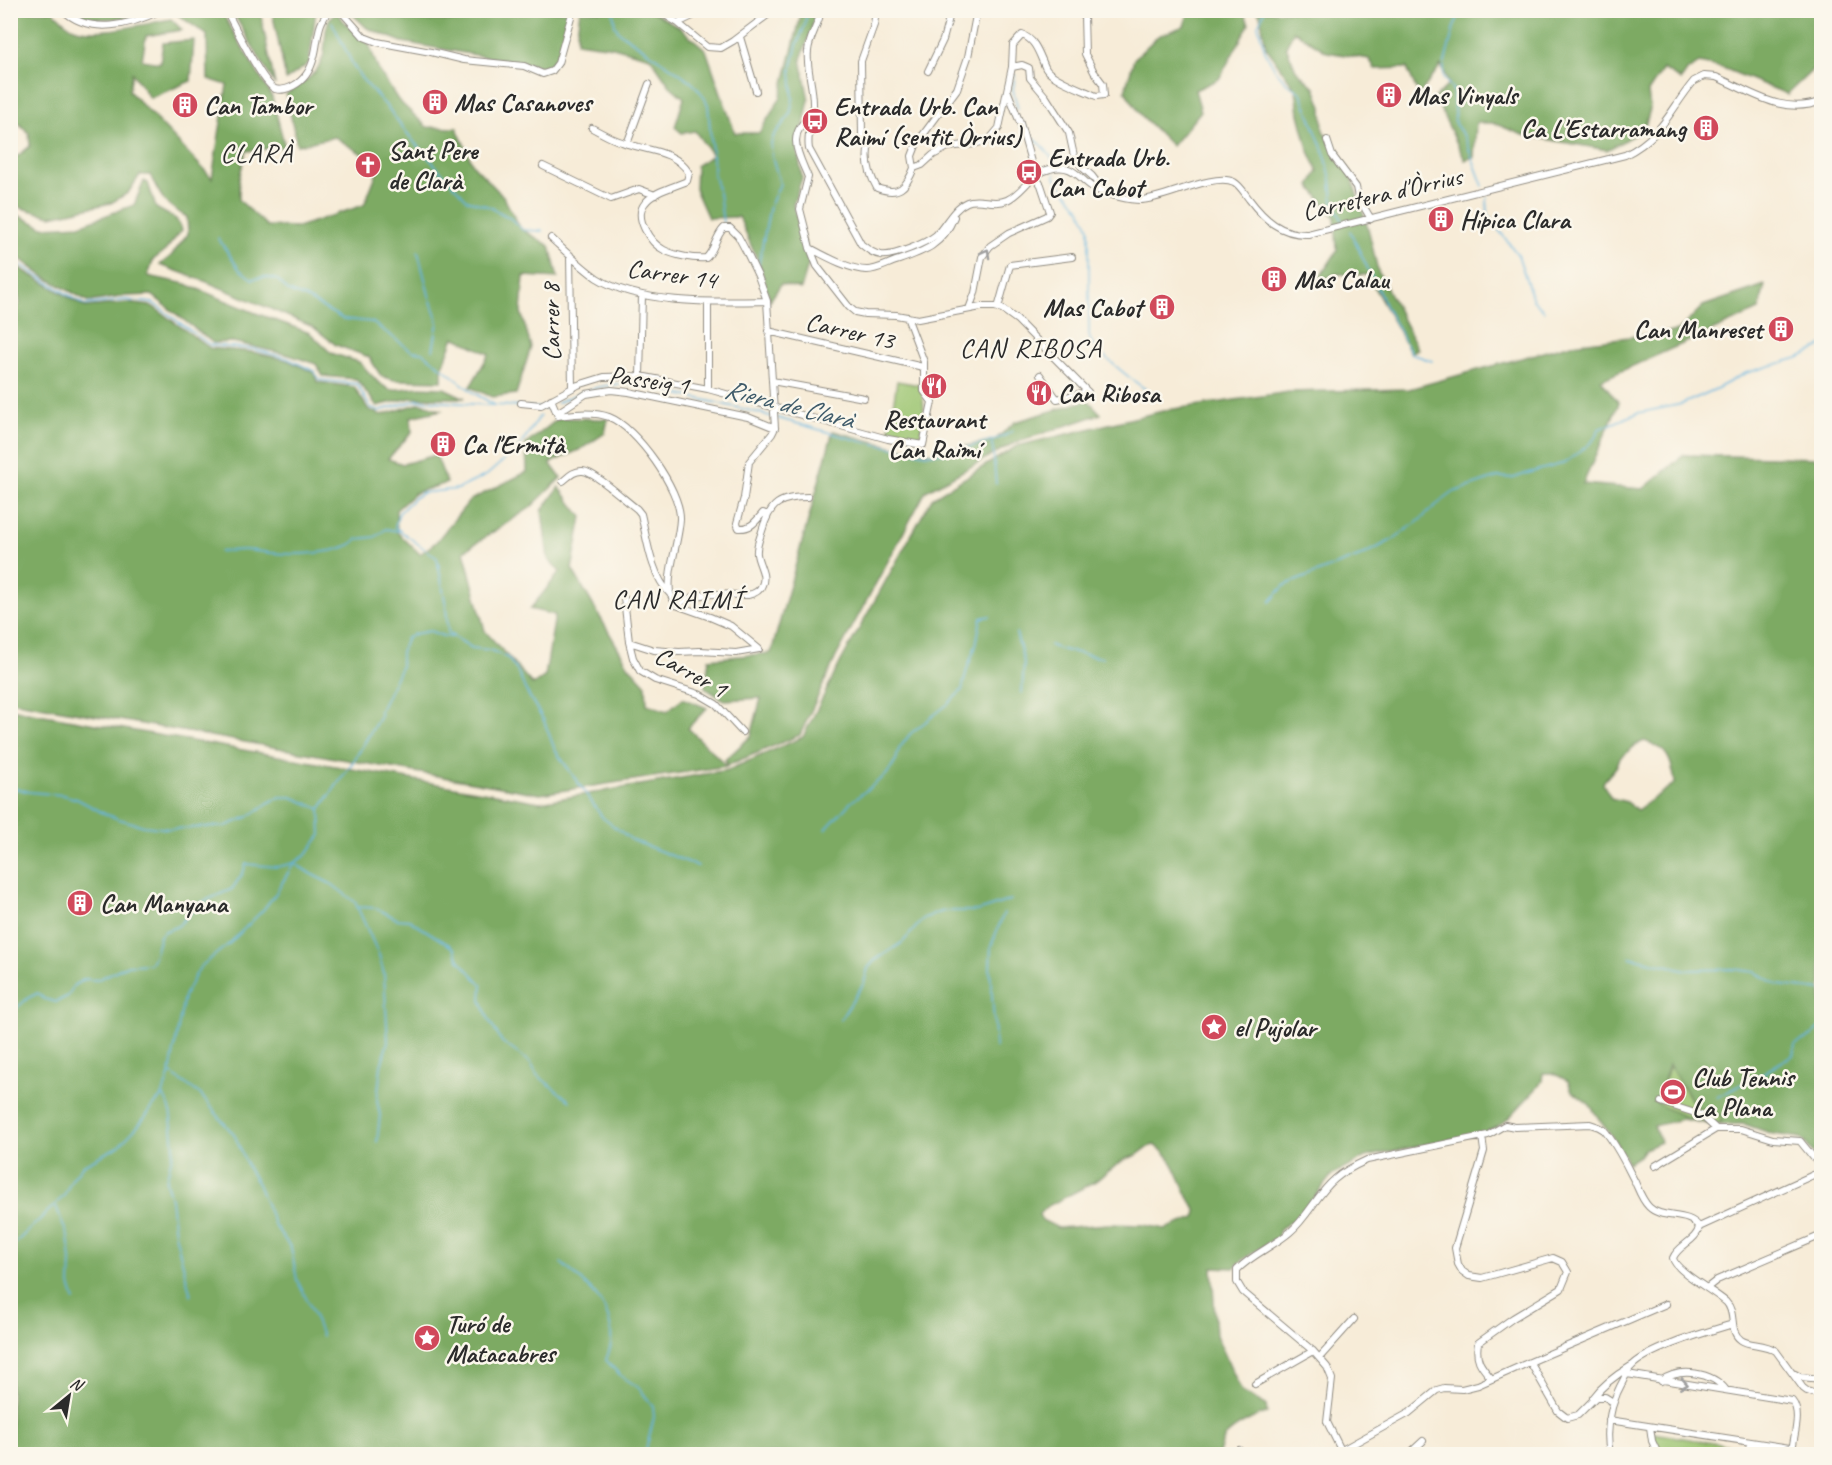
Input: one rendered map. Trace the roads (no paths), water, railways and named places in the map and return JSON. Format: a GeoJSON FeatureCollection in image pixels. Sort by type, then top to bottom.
{"type":"FeatureCollection","features":[{"type":"Feature","properties":{"kind":"street"},"geometry":{"type":"LineString","coordinates":[[63,10],[81,23],[98,26],[136,20],[161,10]]}},
{"type":"Feature","properties":{"kind":"street"},"geometry":{"type":"LineString","coordinates":[[226,10],[265,79],[276,89],[283,90],[298,83],[308,72],[314,59],[320,23],[331,10]]}},
{"type":"Feature","properties":{"kind":"street"},"geometry":{"type":"LineString","coordinates":[[340,10],[364,37],[377,42],[464,60],[524,66],[543,74],[552,71],[558,63],[573,10]]}},
{"type":"Feature","properties":{"kind":"street"},"geometry":{"type":"LineString","coordinates":[[657,10],[678,23],[702,44],[711,48],[726,46],[774,10]]}},
{"type":"Feature","properties":{"kind":"street"},"geometry":{"type":"LineString","coordinates":[[678,23],[705,10]]}},
{"type":"Feature","properties":{"kind":"street","name":"Carretera d'Òrrius"},"geometry":{"type":"LineString","coordinates":[[821,10],[808,50],[808,69],[813,99],[808,138],[811,155],[861,244],[878,254],[887,255],[920,244],[935,236],[966,202],[1007,200],[1035,176],[1049,169],[1061,167],[1076,172],[1091,186],[1104,192],[1142,200],[1205,183],[1226,180],[1242,188],[1270,222],[1292,233],[1300,234],[1319,232],[1625,155],[1640,148],[1655,135],[1689,87],[1699,77],[1716,78],[1787,106],[1803,107],[1821,101]]}},
{"type":"Feature","properties":{"kind":"street"},"geometry":{"type":"LineString","coordinates":[[876,10],[874,25],[861,61],[861,136],[869,144],[867,151],[869,175],[877,188],[890,193],[903,188],[915,168],[933,155],[948,147],[989,140],[999,128],[1012,67],[1013,45],[1022,35],[1028,37],[1033,44],[1047,72],[1096,96],[1104,95],[1104,84],[1094,72],[1085,54],[1082,12]]}},
{"type":"Feature","properties":{"kind":"street"},"geometry":{"type":"LineString","coordinates":[[928,71],[943,40],[951,10]]}},
{"type":"Feature","properties":{"kind":"street"},"geometry":{"type":"LineString","coordinates":[[915,168],[912,156],[917,143],[957,89],[968,57],[977,10]]}},
{"type":"Feature","properties":{"kind":"street"},"geometry":{"type":"LineString","coordinates":[[740,37],[756,91]]}},
{"type":"Feature","properties":{"kind":"street"},"geometry":{"type":"LineString","coordinates":[[1012,67],[1022,64],[1029,68],[1030,78],[1046,97],[1069,133],[1074,156],[1104,192]]}},
{"type":"Feature","properties":{"kind":"street"},"geometry":{"type":"LineString","coordinates":[[627,144],[649,84]]}},
{"type":"Feature","properties":{"kind":"street"},"geometry":{"type":"LineString","coordinates":[[969,309],[975,293],[982,257],[990,246],[1009,233],[1047,216],[1050,212],[1041,185],[1035,176],[1020,123],[1007,92]]}},
{"type":"Feature","properties":{"kind":"street"},"geometry":{"type":"LineString","coordinates":[[813,113],[806,118],[797,133],[795,144],[797,154],[808,177],[800,209],[817,266],[849,307],[855,312],[918,319],[981,307],[998,308],[1017,320],[1088,392],[1057,399],[1040,375]]}},
{"type":"Feature","properties":{"kind":"street"},"geometry":{"type":"LineString","coordinates":[[592,128],[627,144],[673,157],[688,172],[687,181],[655,195],[643,205],[640,213],[646,231],[661,248],[688,257],[706,258],[710,254],[716,237],[724,228],[730,228],[738,236],[758,276],[767,302],[775,428],[749,462],[744,498],[737,523],[739,528],[746,529],[763,513],[768,515]]}},
{"type":"Feature","properties":{"kind":"street"},"geometry":{"type":"LineString","coordinates":[[1327,140],[1332,156],[1351,180],[1371,219]]}},
{"type":"Feature","properties":{"kind":"street"},"geometry":{"type":"LineString","coordinates":[[543,166],[611,199],[639,189],[655,195]]}},
{"type":"Feature","properties":{"kind":"street"},"geometry":{"type":"LineString","coordinates":[[810,248],[853,267],[865,270],[875,269],[929,248],[948,231],[956,211]]}},
{"type":"Feature","properties":{"kind":"street","name":"Carrer 14"},"geometry":{"type":"LineString","coordinates":[[551,238],[598,278],[619,289],[642,295],[708,302],[767,302]]}},
{"type":"Feature","properties":{"kind":"street","name":"Carrer 8"},"geometry":{"type":"LineString","coordinates":[[570,255],[572,388]]}},
{"type":"Feature","properties":{"kind":"street"},"geometry":{"type":"LineString","coordinates":[[998,308],[1010,265],[1072,257]]}},
{"type":"Feature","properties":{"kind":"street"},"geometry":{"type":"LineString","coordinates":[[640,376],[642,295]]}},
{"type":"Feature","properties":{"kind":"street"},"geometry":{"type":"LineString","coordinates":[[708,302],[708,389]]}},
{"type":"Feature","properties":{"kind":"street"},"geometry":{"type":"LineString","coordinates":[[521,403],[541,405],[578,385],[604,377],[640,376],[708,389],[888,439],[923,445],[932,402],[924,391],[924,362],[907,317]]}},
{"type":"Feature","properties":{"kind":"street","name":"Carrer 13"},"geometry":{"type":"LineString","coordinates":[[768,331],[923,367]]}},
{"type":"Feature","properties":{"kind":"street"},"geometry":{"type":"LineString","coordinates":[[772,381],[864,398]]}},
{"type":"Feature","properties":{"kind":"street","name":"Passeig 1"},"geometry":{"type":"LineString","coordinates":[[557,413],[586,394],[611,390],[748,417],[775,428]]}},
{"type":"Feature","properties":{"kind":"street"},"geometry":{"type":"LineString","coordinates":[[551,399],[558,416],[581,413],[609,417],[627,429],[665,475],[676,498],[680,518],[670,594]]}},
{"type":"Feature","properties":{"kind":"street"},"geometry":{"type":"LineString","coordinates":[[562,481],[573,472],[584,471],[593,475],[637,509],[641,514],[651,557],[664,588],[676,605],[692,596],[702,594],[748,596],[754,593],[762,586],[764,577],[757,548],[774,504],[794,497],[808,497]]}},
{"type":"Feature","properties":{"kind":"street","name":"Carrer 1"},"geometry":{"type":"LineString","coordinates":[[624,598],[629,642],[633,658],[640,671],[656,680],[699,694],[716,704],[742,732]]}},
{"type":"Feature","properties":{"kind":"street","name":"Carrer 1"},"geometry":{"type":"LineString","coordinates":[[629,642],[654,650],[679,652],[736,653],[759,649],[731,626],[676,605]]}},
{"type":"Feature","properties":{"kind":"street"},"geometry":{"type":"LineString","coordinates":[[1661,1102],[1701,1115],[1716,1129]]}},
{"type":"Feature","properties":{"kind":"street"},"geometry":{"type":"LineString","coordinates":[[1666,1304],[1478,1385],[1462,1389],[1437,1390],[1409,1413],[1342,1452],[1328,1422],[1332,1379],[1320,1357],[1243,1292],[1236,1277],[1239,1268],[1291,1232],[1329,1184],[1356,1165],[1367,1160],[1482,1136],[1505,1125],[1515,1127],[1590,1125],[1599,1127],[1608,1135],[1648,1206],[1663,1214],[1689,1219],[1697,1223],[1699,1227]]}},
{"type":"Feature","properties":{"kind":"street"},"geometry":{"type":"LineString","coordinates":[[1655,1166],[1716,1129],[1741,1129],[1773,1139],[1800,1141],[1821,1169],[1699,1227],[1697,1234],[1672,1258],[1676,1267],[1708,1287],[1730,1307],[1733,1313],[1734,1332],[1743,1342],[1770,1347],[1776,1351],[1803,1388],[1821,1395]]}},
{"type":"Feature","properties":{"kind":"street"},"geometry":{"type":"LineString","coordinates":[[1482,1136],[1484,1151],[1455,1248],[1462,1271],[1469,1276],[1482,1278],[1553,1258],[1562,1262],[1568,1272],[1561,1288],[1512,1318],[1478,1343],[1476,1354],[1483,1369],[1491,1378]]}},
{"type":"Feature","properties":{"kind":"street"},"geometry":{"type":"LineString","coordinates":[[1708,1287],[1717,1280],[1821,1235]]}},
{"type":"Feature","properties":{"kind":"street"},"geometry":{"type":"LineString","coordinates":[[1320,1357],[1354,1319]]}},
{"type":"Feature","properties":{"kind":"street"},"geometry":{"type":"LineString","coordinates":[[1530,1362],[1558,1412],[1567,1418],[1578,1415],[1601,1387],[1616,1374],[1657,1350],[1733,1324]]}},
{"type":"Feature","properties":{"kind":"street"},"geometry":{"type":"LineString","coordinates":[[1255,1384],[1313,1351]]}},
{"type":"Feature","properties":{"kind":"street"},"geometry":{"type":"LineString","coordinates":[[1610,1455],[1607,1434],[1613,1402],[1631,1366]]}},
{"type":"Feature","properties":{"kind":"street"},"geometry":{"type":"LineString","coordinates":[[1661,1381],[1669,1375],[1680,1372],[1695,1374],[1709,1377],[1721,1384],[1726,1391]]}},
{"type":"Feature","properties":{"kind":"street"},"geometry":{"type":"LineString","coordinates":[[1792,1372],[1800,1377],[1821,1379]]}},
{"type":"Feature","properties":{"kind":"street"},"geometry":{"type":"LineString","coordinates":[[1627,1374],[1792,1401],[1796,1406],[1792,1451]]}},
{"type":"Feature","properties":{"kind":"street"},"geometry":{"type":"LineString","coordinates":[[1803,1388],[1821,1374]]}},
{"type":"Feature","properties":{"kind":"street"},"geometry":{"type":"LineString","coordinates":[[1590,1402],[1596,1397],[1605,1396],[1613,1402]]}},
{"type":"Feature","properties":{"kind":"street"},"geometry":{"type":"LineString","coordinates":[[1609,1420],[1751,1442],[1792,1451],[1821,1453]]}},
{"type":"Feature","properties":{"kind":"street"},"geometry":{"type":"LineString","coordinates":[[1650,1426],[1652,1442],[1658,1455]]}},
{"type":"Feature","properties":{"kind":"street"},"geometry":{"type":"LineString","coordinates":[[1409,1455],[1423,1440]]}},
{"type":"Feature","properties":{"kind":"street"},"geometry":{"type":"LineString","coordinates":[[1747,1455],[1751,1442]]}},
{"type":"Feature","properties":{"kind":"waterway"},"geometry":{"type":"LineString","coordinates":[[613,10],[615,26],[620,33],[688,79],[704,97],[708,105],[714,176],[723,223]]}},
{"type":"Feature","properties":{"kind":"waterway"},"geometry":{"type":"LineString","coordinates":[[758,267],[770,206],[780,184],[771,144],[774,135],[790,115],[793,99],[791,70],[805,25],[807,10]]}},
{"type":"Feature","properties":{"kind":"waterway"},"geometry":{"type":"LineString","coordinates":[[1265,10],[1258,25],[1265,51],[1276,71],[1289,85],[1301,93],[1326,158],[1333,202],[1343,222]]}},
{"type":"Feature","properties":{"kind":"waterway"},"geometry":{"type":"LineString","coordinates":[[1461,10],[1454,27],[1443,77],[1453,90],[1455,124],[1464,136],[1483,186]]}},
{"type":"Feature","properties":{"kind":"waterway"},"geometry":{"type":"LineString","coordinates":[[332,22],[362,79],[414,142],[467,200],[490,207],[510,218],[523,230],[542,231]]}},
{"type":"Feature","properties":{"kind":"waterway"},"geometry":{"type":"LineString","coordinates":[[1015,75],[1013,90],[1018,109]]}},
{"type":"Feature","properties":{"kind":"waterway"},"geometry":{"type":"LineString","coordinates":[[1023,122],[1054,164]]}},
{"type":"Feature","properties":{"kind":"waterway"},"geometry":{"type":"LineString","coordinates":[[1055,173],[1055,178],[1081,210],[1089,228],[1090,339],[1108,359],[1147,390]]}},
{"type":"Feature","properties":{"kind":"waterway"},"geometry":{"type":"LineString","coordinates":[[1487,198],[1488,216],[1518,255],[1533,300],[1544,311]]}},
{"type":"Feature","properties":{"kind":"waterway"},"geometry":{"type":"LineString","coordinates":[[1350,231],[1386,307],[1412,354],[1432,361]]}},
{"type":"Feature","properties":{"kind":"waterway"},"geometry":{"type":"LineString","coordinates":[[218,238],[239,269],[252,279],[265,277],[278,280],[288,291],[306,298],[343,319],[372,322],[412,351],[422,352],[474,393],[493,404]]}},
{"type":"Feature","properties":{"kind":"waterway"},"geometry":{"type":"LineString","coordinates":[[418,252],[438,322],[433,350]]}},
{"type":"Feature","properties":{"kind":"waterway","name":"Riera de Clarà"},"geometry":{"type":"LineString","coordinates":[[10,257],[85,305],[126,300],[153,303],[210,345],[253,349],[287,358],[314,371],[320,380],[357,384],[370,407],[378,411],[418,400],[519,406]]}},
{"type":"Feature","properties":{"kind":"waterway"},"geometry":{"type":"LineString","coordinates":[[1270,602],[1285,585],[1363,555],[1392,540],[1454,492],[1498,477],[1514,478],[1565,463],[1592,442],[1599,429],[1638,413],[1682,404],[1746,373],[1798,358],[1819,348],[1822,344]]}},
{"type":"Feature","properties":{"kind":"waterway","name":"Riera de Clarà"},"geometry":{"type":"LineString","coordinates":[[557,403],[595,388],[626,384],[773,417]]}},
{"type":"Feature","properties":{"kind":"waterway"},"geometry":{"type":"LineString","coordinates":[[1150,392],[1159,398]]}},
{"type":"Feature","properties":{"kind":"waterway","name":"Riera de Clarà"},"geometry":{"type":"LineString","coordinates":[[527,407],[549,408]]}},
{"type":"Feature","properties":{"kind":"waterway"},"geometry":{"type":"LineString","coordinates":[[540,416],[519,447],[487,475],[458,489],[422,493],[399,513],[395,527],[437,558],[446,606],[448,633],[472,648],[490,650],[508,658],[544,721],[555,750],[603,818],[632,840],[698,866]]}},
{"type":"Feature","properties":{"kind":"waterway","name":"Riera de Clarà"},"geometry":{"type":"LineString","coordinates":[[777,418],[860,441],[927,454],[953,452],[1002,437],[1013,431]]}},
{"type":"Feature","properties":{"kind":"waterway"},"geometry":{"type":"LineString","coordinates":[[992,440],[996,484]]}},
{"type":"Feature","properties":{"kind":"waterway"},"geometry":{"type":"LineString","coordinates":[[220,552],[244,550],[281,554],[317,553],[341,548],[357,539],[375,537],[386,529],[399,531]]}},
{"type":"Feature","properties":{"kind":"waterway"},"geometry":{"type":"LineString","coordinates":[[826,829],[850,803],[887,774],[896,760],[899,749],[910,734],[962,690],[976,645],[981,618],[990,616]]}},
{"type":"Feature","properties":{"kind":"waterway"},"geometry":{"type":"LineString","coordinates":[[10,787],[30,792],[63,795],[77,799],[119,819],[144,826],[170,829],[226,826],[248,817],[280,797],[292,797],[320,809],[355,759],[380,716],[380,710],[401,667],[401,652],[406,639],[414,634],[430,631],[452,637]]}},
{"type":"Feature","properties":{"kind":"waterway"},"geometry":{"type":"LineString","coordinates":[[1016,633],[1024,662],[1022,693]]}},
{"type":"Feature","properties":{"kind":"waterway"},"geometry":{"type":"LineString","coordinates":[[1050,645],[1103,658]]}},
{"type":"Feature","properties":{"kind":"waterway"},"geometry":{"type":"LineString","coordinates":[[10,1248],[64,1196],[72,1179],[83,1165],[119,1146],[163,1094],[170,1073],[184,996],[200,967],[230,943],[263,910],[294,863],[305,856],[321,835],[320,809]]}},
{"type":"Feature","properties":{"kind":"waterway"},"geometry":{"type":"LineString","coordinates":[[10,1014],[28,998],[38,993],[44,999],[56,1002],[68,996],[74,985],[85,979],[97,980],[128,965],[150,964],[163,932],[178,926],[200,903],[232,889],[246,864],[277,867],[294,863],[333,885],[355,902],[379,955],[384,974],[388,1041],[381,1066],[377,1100],[380,1115],[377,1142]]}},
{"type":"Feature","properties":{"kind":"waterway"},"geometry":{"type":"LineString","coordinates":[[840,1020],[864,983],[868,968],[874,961],[903,942],[924,918],[944,911],[977,911],[1011,900]]}},
{"type":"Feature","properties":{"kind":"waterway"},"geometry":{"type":"LineString","coordinates":[[359,907],[376,908],[397,919],[409,920],[454,948],[459,960],[482,985],[481,1000],[502,1042],[531,1063],[537,1075],[570,1101]]}},
{"type":"Feature","properties":{"kind":"waterway"},"geometry":{"type":"LineString","coordinates":[[996,1048],[990,968],[991,946],[1004,913]]}},
{"type":"Feature","properties":{"kind":"waterway"},"geometry":{"type":"LineString","coordinates":[[1630,957],[1687,970],[1734,969],[1755,972],[1778,985],[1822,990]]}},
{"type":"Feature","properties":{"kind":"waterway"},"geometry":{"type":"LineString","coordinates":[[1717,1097],[1793,1055],[1795,1045],[1822,1026]]}},
{"type":"Feature","properties":{"kind":"waterway"},"geometry":{"type":"LineString","coordinates":[[170,1073],[200,1094],[235,1136],[275,1226],[291,1248],[297,1280],[322,1336]]}},
{"type":"Feature","properties":{"kind":"waterway"},"geometry":{"type":"LineString","coordinates":[[164,1096],[170,1108],[174,1147],[166,1182],[171,1199],[175,1234],[191,1296]]}},
{"type":"Feature","properties":{"kind":"waterway"},"geometry":{"type":"LineString","coordinates":[[56,1206],[68,1237],[71,1260],[70,1285],[75,1301]]}},
{"type":"Feature","properties":{"kind":"waterway"},"geometry":{"type":"LineString","coordinates":[[561,1263],[589,1287],[603,1306],[611,1329],[611,1344],[606,1360],[620,1375],[639,1388],[653,1406],[654,1417],[645,1454]]}},
{"type":"Feature","properties":{"kind":"place","name":"Mas Vinyals"},"geometry":{"type":"Point","coordinates":[1389,95]}},
{"type":"Feature","properties":{"kind":"place","name":"Mas Casanoves"},"geometry":{"type":"Point","coordinates":[435,102]}},
{"type":"Feature","properties":{"kind":"place","name":"Can Tambor"},"geometry":{"type":"Point","coordinates":[185,105]}},
{"type":"Feature","properties":{"kind":"place","name":"Entrada Urb. Can Raimí (sentit Òrrius)"},"geometry":{"type":"Point","coordinates":[815,121]}},
{"type":"Feature","properties":{"kind":"place","name":"Ca L'Estarramang"},"geometry":{"type":"Point","coordinates":[1706,128]}},
{"type":"Feature","properties":{"kind":"place","name":"Sant Pere de Clarà"},"geometry":{"type":"Point","coordinates":[368,165]}},
{"type":"Feature","properties":{"kind":"place","name":"Entrada Urb. Can Cabot"},"geometry":{"type":"Point","coordinates":[1029,172]}},
{"type":"Feature","properties":{"kind":"place","name":"Hípica Clara"},"geometry":{"type":"Point","coordinates":[1441,219]}},
{"type":"Feature","properties":{"kind":"place","name":"Mas Calau"},"geometry":{"type":"Point","coordinates":[1274,279]}},
{"type":"Feature","properties":{"kind":"place","name":"Mas Cabot"},"geometry":{"type":"Point","coordinates":[1162,307]}},
{"type":"Feature","properties":{"kind":"place","name":"Can Manreset"},"geometry":{"type":"Point","coordinates":[1781,329]}},
{"type":"Feature","properties":{"kind":"place","name":"Restaurant Can Raimí"},"geometry":{"type":"Point","coordinates":[934,386]}},
{"type":"Feature","properties":{"kind":"place","name":"Can Ribosa"},"geometry":{"type":"Point","coordinates":[1039,393]}},
{"type":"Feature","properties":{"kind":"place","name":"Ca l'Ermità"},"geometry":{"type":"Point","coordinates":[443,444]}},
{"type":"Feature","properties":{"kind":"place","name":"Can Manyana"},"geometry":{"type":"Point","coordinates":[80,903]}},
{"type":"Feature","properties":{"kind":"place","name":"el Pujolar"},"geometry":{"type":"Point","coordinates":[1214,1027]}},
{"type":"Feature","properties":{"kind":"place","name":"Club Tennis La Plana"},"geometry":{"type":"Point","coordinates":[1673,1092]}},
{"type":"Feature","properties":{"kind":"place","name":"Turó de Matacabres"},"geometry":{"type":"Point","coordinates":[427,1338]}},
{"type":"Feature","properties":{"kind":"district","name":"CLARÀ"},"geometry":{"type":"Point","coordinates":[257,153]}},
{"type":"Feature","properties":{"kind":"district","name":"CAN RIBOSA"},"geometry":{"type":"Point","coordinates":[1031,348]}},
{"type":"Feature","properties":{"kind":"district","name":"CAN RAIMÍ"},"geometry":{"type":"Point","coordinates":[678,599]}}]}
